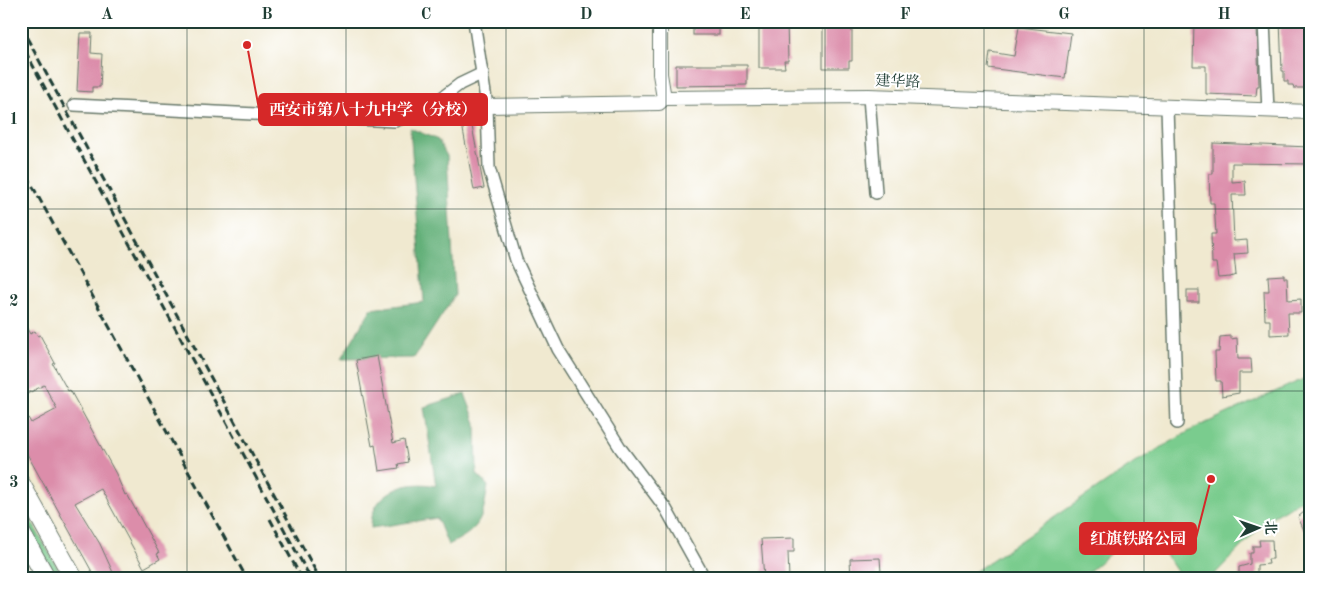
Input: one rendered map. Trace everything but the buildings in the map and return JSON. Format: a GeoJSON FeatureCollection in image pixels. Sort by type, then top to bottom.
{"type":"FeatureCollection","features":[{"type":"Feature","properties":{"kind":"main road"},"geometry":{"type":"LineString","coordinates":[[21,484],[74,579]]}},
{"type":"Feature","properties":{"kind":"main road"},"geometry":{"type":"LineString","coordinates":[[21,533],[46,579]]}},
{"type":"Feature","properties":{"kind":"street"},"geometry":{"type":"LineString","coordinates":[[474,21],[487,106],[489,168],[516,260],[558,349],[621,449],[666,509],[705,579]]}},
{"type":"Feature","properties":{"kind":"street"},"geometry":{"type":"LineString","coordinates":[[660,21],[660,74],[664,98]]}},
{"type":"Feature","properties":{"kind":"street"},"geometry":{"type":"LineString","coordinates":[[1264,21],[1268,111]]}},
{"type":"Feature","properties":{"kind":"street"},"geometry":{"type":"LineString","coordinates":[[74,105],[395,121],[427,109],[460,84],[483,73]]}},
{"type":"Feature","properties":{"kind":"street"},"geometry":{"type":"LineString","coordinates":[[869,96],[876,193]]}},
{"type":"Feature","properties":{"kind":"street","name":"建华路"},"geometry":{"type":"LineString","coordinates":[[487,106],[659,103],[664,98],[869,96],[1310,112]]}},
{"type":"Feature","properties":{"kind":"street"},"geometry":{"type":"LineString","coordinates":[[1167,107],[1177,424]]}},
{"type":"Feature","properties":{"kind":"green space"},"geometry":{"type":"Polygon","coordinates":[[[410,128],[438,140],[447,156],[455,295],[414,358],[341,359],[371,309],[424,302],[410,128]]]}},
{"type":"Feature","properties":{"kind":"green space"},"geometry":{"type":"Polygon","coordinates":[[[1310,376],[1310,495],[1268,519],[1210,579],[1182,579],[1145,524],[1080,579],[968,579],[974,572],[1136,462],[1195,428],[1310,376]]]}},
{"type":"Feature","properties":{"kind":"green space"},"geometry":{"type":"Polygon","coordinates":[[[465,394],[476,423],[477,474],[488,486],[484,508],[474,529],[448,545],[437,518],[371,528],[372,516],[377,505],[383,497],[392,491],[413,485],[425,484],[436,486],[424,407],[465,394]]]}},
{"type":"Feature","properties":{"kind":"green space"},"geometry":{"type":"Polygon","coordinates":[[[21,503],[64,579],[56,579],[21,517],[21,503]]]}},
{"type":"Feature","properties":{"kind":"railway"},"geometry":{"type":"LineString","coordinates":[[21,27],[320,579]]}},
{"type":"Feature","properties":{"kind":"railway"},"geometry":{"type":"LineString","coordinates":[[25,51],[311,579]]}},
{"type":"Feature","properties":{"kind":"railway"},"geometry":{"type":"LineString","coordinates":[[21,165],[247,579]]}},
{"type":"Feature","properties":{"kind":"railway"},"geometry":{"type":"LineString","coordinates":[[270,519],[302,579]]}},
{"type":"Feature","properties":{"kind":"place","name":"西安市第八十九中学（分校）"},"geometry":{"type":"Point","coordinates":[247,45]}},
{"type":"Feature","properties":{"kind":"place","name":"红旗铁路公园"},"geometry":{"type":"Point","coordinates":[1211,479]}}]}
